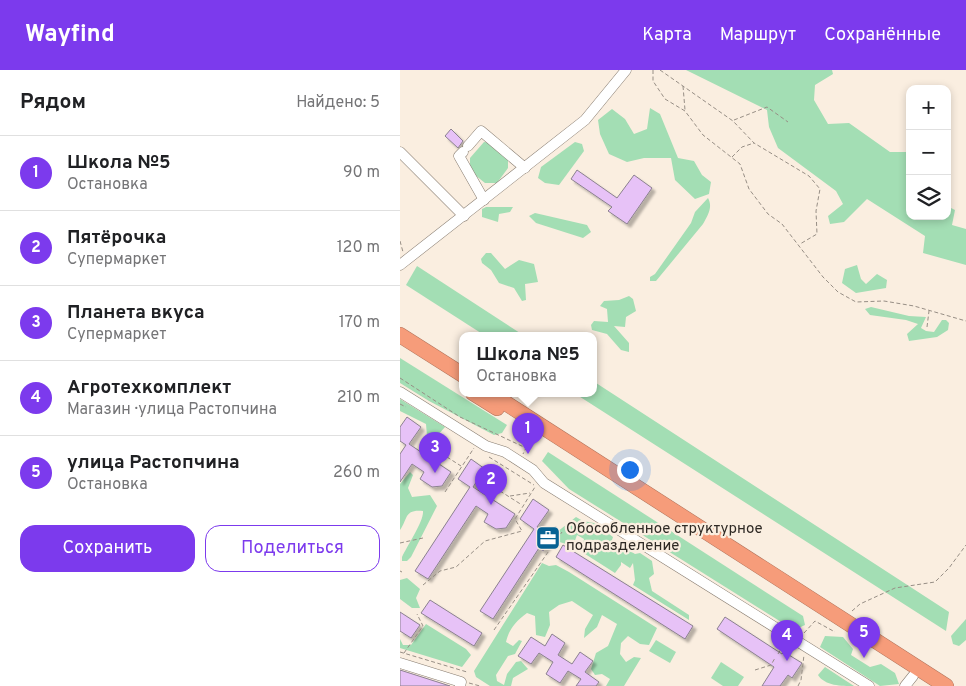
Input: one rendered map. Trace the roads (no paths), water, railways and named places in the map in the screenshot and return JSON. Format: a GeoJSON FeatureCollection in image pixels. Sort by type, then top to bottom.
{"type":"FeatureCollection","features":[{"type":"Feature","properties":{"kind":"highway"},"geometry":{"type":"LineString","coordinates":[[400,335],[459,373]]}},
{"type":"Feature","properties":{"kind":"highway"},"geometry":{"type":"LineString","coordinates":[[400,346],[459,383]]}},
{"type":"Feature","properties":{"kind":"highway"},"geometry":{"type":"LineString","coordinates":[[479,397],[909,681],[929,686]]}},
{"type":"Feature","properties":{"kind":"highway"},"geometry":{"type":"LineString","coordinates":[[496,397],[946,686]]}},
{"type":"Feature","properties":{"kind":"street"},"geometry":{"type":"LineString","coordinates":[[403,262],[585,120],[626,70]]}},
{"type":"Feature","properties":{"kind":"street"},"geometry":{"type":"LineString","coordinates":[[484,200],[459,156],[481,131],[525,168]]}},
{"type":"Feature","properties":{"kind":"street"},"geometry":{"type":"LineString","coordinates":[[400,152],[464,216]]}},
{"type":"Feature","properties":{"kind":"street"},"geometry":{"type":"LineString","coordinates":[[400,392],[479,442],[505,452],[533,470],[541,479],[869,686]]}},
{"type":"Feature","properties":{"kind":"street"},"geometry":{"type":"LineString","coordinates":[[402,658],[461,684]]}},
{"type":"Feature","properties":{"kind":"place","name":"Школа №5"},"geometry":{"type":"Point","coordinates":[528,454]}},
{"type":"Feature","properties":{"kind":"place","name":"Планета вкуса"},"geometry":{"type":"Point","coordinates":[435,473]}},
{"type":"Feature","properties":{"kind":"place","name":"Пятёрочка"},"geometry":{"type":"Point","coordinates":[491,505]}},
{"type":"Feature","properties":{"kind":"place","name":"Обособленное структурное подразделение"},"geometry":{"type":"Point","coordinates":[548,538]}},
{"type":"Feature","properties":{"kind":"place","name":"улица Растопчина"},"geometry":{"type":"Point","coordinates":[864,658]}},
{"type":"Feature","properties":{"kind":"place","name":"Агротехкомплект"},"geometry":{"type":"Point","coordinates":[787,661]}}]}
